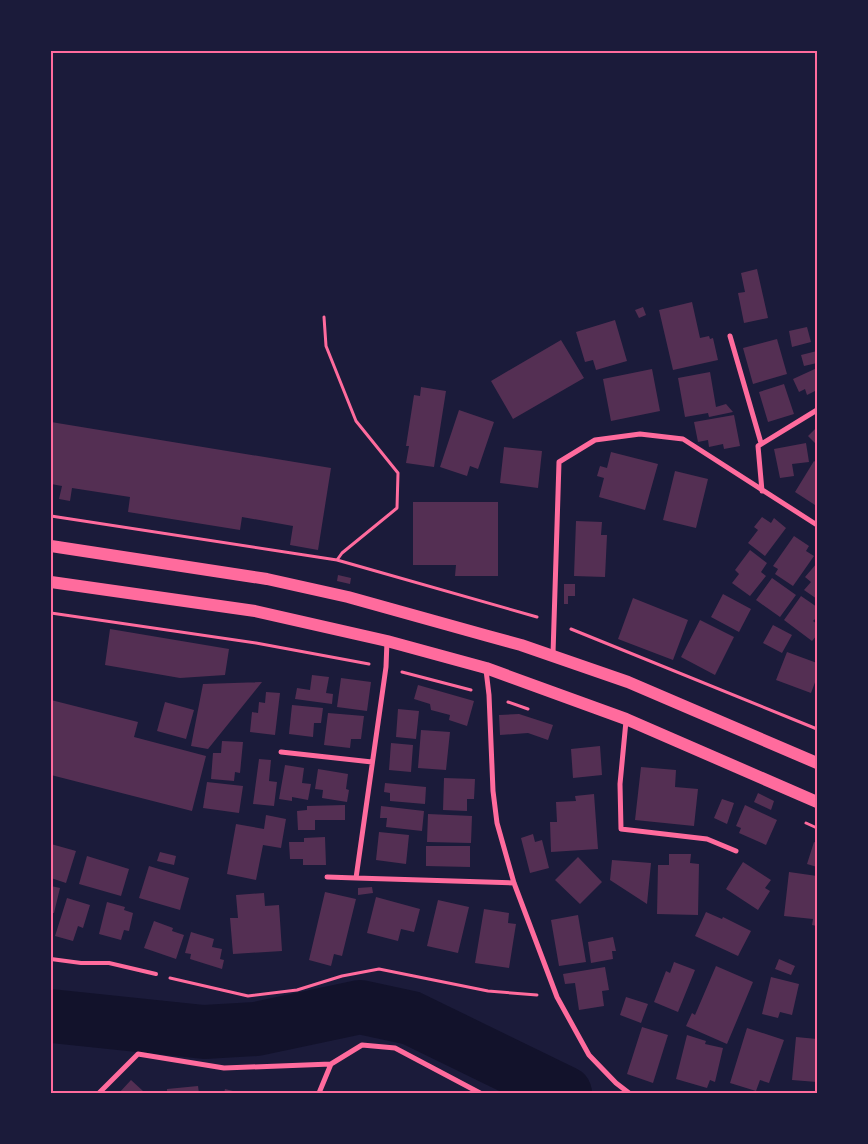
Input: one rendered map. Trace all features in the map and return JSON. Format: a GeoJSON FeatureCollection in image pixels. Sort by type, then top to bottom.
{"type":"FeatureCollection","features":[{"type":"Feature","properties":{"kind":"main road"},"geometry":{"type":"LineString","coordinates":[[51,546],[267,579],[321,591],[504,640],[628,682],[817,763]]}},
{"type":"Feature","properties":{"kind":"main road"},"geometry":{"type":"LineString","coordinates":[[51,582],[255,611],[387,641],[486,668],[626,718],[817,802]]}},
{"type":"Feature","properties":{"kind":"street"},"geometry":{"type":"LineString","coordinates":[[730,336],[761,443]]}},
{"type":"Feature","properties":{"kind":"street"},"geometry":{"type":"LineString","coordinates":[[762,491],[758,446],[817,410]]}},
{"type":"Feature","properties":{"kind":"street"},"geometry":{"type":"LineString","coordinates":[[553,657],[559,462],[595,440],[640,434],[683,439],[817,525]]}},
{"type":"Feature","properties":{"kind":"street"},"geometry":{"type":"LineString","coordinates":[[356,878],[386,667],[387,641]]}},
{"type":"Feature","properties":{"kind":"street"},"geometry":{"type":"LineString","coordinates":[[486,668],[493,791],[497,823],[514,883],[557,997],[589,1055],[616,1083],[629,1093]]}},
{"type":"Feature","properties":{"kind":"street"},"geometry":{"type":"LineString","coordinates":[[626,718],[620,784],[621,830],[707,839],[736,851]]}},
{"type":"Feature","properties":{"kind":"street"},"geometry":{"type":"LineString","coordinates":[[281,752],[372,762]]}},
{"type":"Feature","properties":{"kind":"street"},"geometry":{"type":"LineString","coordinates":[[327,878],[514,883]]}},
{"type":"Feature","properties":{"kind":"street"},"geometry":{"type":"LineString","coordinates":[[99,1093],[138,1054],[224,1068],[331,1064],[362,1045],[395,1048],[480,1093]]}},
{"type":"Feature","properties":{"kind":"street"},"geometry":{"type":"LineString","coordinates":[[319,1093],[331,1064]]}},
{"type":"Feature","properties":{"kind":"lane"},"geometry":{"type":"LineString","coordinates":[[51,959],[81,963],[109,963],[156,974]]}},
{"type":"Feature","properties":{"kind":"path"},"geometry":{"type":"LineString","coordinates":[[324,317],[326,346],[356,421],[398,473],[396,508],[342,553],[337,560]]}},
{"type":"Feature","properties":{"kind":"path"},"geometry":{"type":"LineString","coordinates":[[51,613],[256,643],[386,667],[489,695],[532,710]]}},
{"type":"Feature","properties":{"kind":"path"},"geometry":{"type":"LineString","coordinates":[[799,820],[817,828]]}},
{"type":"Feature","properties":{"kind":"path"},"geometry":{"type":"LineString","coordinates":[[156,974],[186,983],[248,996],[297,990],[342,976],[379,969],[488,991],[557,997]]}},
{"type":"Feature","properties":{"kind":"building"},"geometry":{"type":"Polygon","coordinates":[[[757,269],[768,318],[744,323],[738,293],[745,292],[741,273],[757,269]]]}},
{"type":"Feature","properties":{"kind":"building"},"geometry":{"type":"Polygon","coordinates":[[[692,302],[700,338],[709,336],[710,339],[713,338],[718,360],[673,370],[659,310],[692,302]]]}},
{"type":"Feature","properties":{"kind":"building"},"geometry":{"type":"Polygon","coordinates":[[[643,307],[646,315],[639,318],[635,310],[643,307]]]}},
{"type":"Feature","properties":{"kind":"building"},"geometry":{"type":"Polygon","coordinates":[[[615,320],[627,361],[596,370],[593,360],[585,362],[576,332],[615,320]]]}},
{"type":"Feature","properties":{"kind":"building"},"geometry":{"type":"Polygon","coordinates":[[[807,327],[811,342],[792,347],[789,331],[807,327]]]}},
{"type":"Feature","properties":{"kind":"building"},"geometry":{"type":"Polygon","coordinates":[[[777,339],[787,374],[753,384],[743,348],[777,339]]]}},
{"type":"Feature","properties":{"kind":"building"},"geometry":{"type":"Polygon","coordinates":[[[561,340],[584,378],[513,419],[491,381],[561,340]]]}},
{"type":"Feature","properties":{"kind":"building"},"geometry":{"type":"Polygon","coordinates":[[[817,351],[817,363],[804,366],[801,355],[817,351]]]}},
{"type":"Feature","properties":{"kind":"building"},"geometry":{"type":"Polygon","coordinates":[[[817,368],[817,390],[807,395],[805,389],[799,392],[793,379],[817,368]]]}},
{"type":"Feature","properties":{"kind":"building"},"geometry":{"type":"Polygon","coordinates":[[[652,369],[660,411],[611,421],[603,379],[652,369]]]}},
{"type":"Feature","properties":{"kind":"building"},"geometry":{"type":"Polygon","coordinates":[[[710,372],[716,407],[726,404],[733,412],[709,417],[708,413],[685,417],[678,378],[710,372]]]}},
{"type":"Feature","properties":{"kind":"building"},"geometry":{"type":"Polygon","coordinates":[[[784,384],[794,414],[768,422],[759,392],[784,384]]]}},
{"type":"Feature","properties":{"kind":"building"},"geometry":{"type":"Polygon","coordinates":[[[421,387],[446,391],[434,467],[406,463],[409,446],[406,446],[414,395],[420,396],[421,387]]]}},
{"type":"Feature","properties":{"kind":"building"},"geometry":{"type":"Polygon","coordinates":[[[459,410],[494,422],[478,469],[470,466],[467,476],[440,467],[459,410]]]}},
{"type":"Feature","properties":{"kind":"building"},"geometry":{"type":"Polygon","coordinates":[[[734,415],[740,446],[724,449],[723,444],[709,447],[708,440],[698,442],[694,422],[734,415]]]}},
{"type":"Feature","properties":{"kind":"building"},"geometry":{"type":"Polygon","coordinates":[[[51,422],[331,468],[318,550],[290,545],[293,526],[242,517],[240,530],[128,512],[130,497],[72,488],[70,501],[59,499],[62,486],[51,484],[51,422]]]}},
{"type":"Feature","properties":{"kind":"building"},"geometry":{"type":"Polygon","coordinates":[[[817,427],[817,445],[808,436],[817,427]]]}},
{"type":"Feature","properties":{"kind":"building"},"geometry":{"type":"Polygon","coordinates":[[[806,443],[809,462],[792,464],[794,476],[780,478],[774,449],[806,443]]]}},
{"type":"Feature","properties":{"kind":"building"},"geometry":{"type":"Polygon","coordinates":[[[504,447],[542,451],[538,488],[500,483],[504,447]]]}},
{"type":"Feature","properties":{"kind":"building"},"geometry":{"type":"Polygon","coordinates":[[[611,452],[658,464],[645,510],[599,497],[604,478],[597,476],[600,466],[607,468],[611,452]]]}},
{"type":"Feature","properties":{"kind":"building"},"geometry":{"type":"Polygon","coordinates":[[[814,461],[817,463],[817,503],[815,505],[795,492],[814,461]]]}},
{"type":"Feature","properties":{"kind":"building"},"geometry":{"type":"Polygon","coordinates":[[[675,471],[708,479],[696,528],[663,520],[675,471]]]}},
{"type":"Feature","properties":{"kind":"building"},"geometry":{"type":"Polygon","coordinates":[[[413,502],[498,502],[498,576],[455,576],[456,565],[413,565],[413,502]]]}},
{"type":"Feature","properties":{"kind":"building"},"geometry":{"type":"Polygon","coordinates":[[[762,517],[771,523],[774,518],[786,528],[765,556],[748,543],[758,530],[754,527],[762,517]]]}},
{"type":"Feature","properties":{"kind":"building"},"geometry":{"type":"Polygon","coordinates":[[[576,521],[602,522],[601,535],[607,535],[605,577],[574,576],[576,521]]]}},
{"type":"Feature","properties":{"kind":"building"},"geometry":{"type":"Polygon","coordinates":[[[794,536],[809,546],[806,551],[814,556],[793,586],[775,574],[778,569],[773,566],[794,536]]]}},
{"type":"Feature","properties":{"kind":"building"},"geometry":{"type":"Polygon","coordinates":[[[750,550],[767,563],[761,572],[766,576],[750,596],[732,583],[739,574],[735,570],[750,550]]]}},
{"type":"Feature","properties":{"kind":"building"},"geometry":{"type":"Polygon","coordinates":[[[817,563],[817,599],[804,590],[811,582],[805,577],[817,563]]]}},
{"type":"Feature","properties":{"kind":"building"},"geometry":{"type":"Polygon","coordinates":[[[338,575],[351,578],[350,584],[337,581],[338,575]]]}},
{"type":"Feature","properties":{"kind":"building"},"geometry":{"type":"Polygon","coordinates":[[[772,578],[796,595],[780,617],[756,600],[772,578]]]}},
{"type":"Feature","properties":{"kind":"building"},"geometry":{"type":"Polygon","coordinates":[[[564,584],[575,584],[575,596],[568,596],[568,604],[564,604],[564,584]]]}},
{"type":"Feature","properties":{"kind":"building"},"geometry":{"type":"Polygon","coordinates":[[[723,594],[751,609],[739,632],[711,617],[723,594]]]}},
{"type":"Feature","properties":{"kind":"building"},"geometry":{"type":"Polygon","coordinates":[[[801,596],[817,607],[817,617],[813,621],[817,624],[817,635],[812,641],[784,620],[801,596]]]}},
{"type":"Feature","properties":{"kind":"building"},"geometry":{"type":"Polygon","coordinates":[[[633,598],[688,620],[673,660],[618,639],[633,598]]]}},
{"type":"Feature","properties":{"kind":"building"},"geometry":{"type":"Polygon","coordinates":[[[700,620],[734,637],[715,675],[681,657],[700,620]]]}},
{"type":"Feature","properties":{"kind":"building"},"geometry":{"type":"Polygon","coordinates":[[[773,625],[792,635],[782,653],[763,643],[773,625]]]}},
{"type":"Feature","properties":{"kind":"building"},"geometry":{"type":"Polygon","coordinates":[[[110,629],[229,649],[225,675],[180,678],[105,665],[110,629]]]}},
{"type":"Feature","properties":{"kind":"building"},"geometry":{"type":"Polygon","coordinates":[[[787,652],[817,663],[817,677],[811,693],[776,680],[787,652]]]}},
{"type":"Feature","properties":{"kind":"building"},"geometry":{"type":"Polygon","coordinates":[[[312,675],[329,677],[326,693],[333,694],[332,704],[295,699],[297,688],[310,690],[312,675]]]}},
{"type":"Feature","properties":{"kind":"building"},"geometry":{"type":"Polygon","coordinates":[[[341,678],[371,682],[367,711],[337,707],[341,678]]]}},
{"type":"Feature","properties":{"kind":"building"},"geometry":{"type":"Polygon","coordinates":[[[262,682],[208,749],[191,746],[203,684],[262,682]]]}},
{"type":"Feature","properties":{"kind":"building"},"geometry":{"type":"Polygon","coordinates":[[[418,685],[474,701],[467,726],[449,720],[450,715],[431,710],[430,704],[414,699],[418,685]]]}},
{"type":"Feature","properties":{"kind":"building"},"geometry":{"type":"Polygon","coordinates":[[[266,692],[280,693],[275,735],[250,732],[252,712],[258,713],[259,702],[265,703],[266,692]]]}},
{"type":"Feature","properties":{"kind":"building"},"geometry":{"type":"Polygon","coordinates":[[[51,700],[138,722],[134,737],[206,756],[192,811],[51,775],[51,700]]]}},
{"type":"Feature","properties":{"kind":"building"},"geometry":{"type":"Polygon","coordinates":[[[165,702],[194,710],[186,739],[157,731],[165,702]]]}},
{"type":"Feature","properties":{"kind":"building"},"geometry":{"type":"Polygon","coordinates":[[[292,705],[323,708],[321,723],[314,723],[313,737],[289,734],[292,705]]]}},
{"type":"Feature","properties":{"kind":"building"},"geometry":{"type":"Polygon","coordinates":[[[398,709],[419,711],[416,739],[396,737],[398,709]]]}},
{"type":"Feature","properties":{"kind":"building"},"geometry":{"type":"Polygon","coordinates":[[[328,713],[364,716],[361,739],[351,739],[350,748],[324,745],[328,713]]]}},
{"type":"Feature","properties":{"kind":"building"},"geometry":{"type":"Polygon","coordinates":[[[519,714],[553,725],[548,740],[528,733],[500,735],[499,715],[519,714]]]}},
{"type":"Feature","properties":{"kind":"building"},"geometry":{"type":"Polygon","coordinates":[[[421,730],[450,732],[446,770],[418,768],[421,730]]]}},
{"type":"Feature","properties":{"kind":"building"},"geometry":{"type":"Polygon","coordinates":[[[222,741],[243,742],[240,773],[235,772],[234,781],[211,779],[213,753],[221,753],[222,741]]]}},
{"type":"Feature","properties":{"kind":"building"},"geometry":{"type":"Polygon","coordinates":[[[391,743],[413,745],[411,772],[389,770],[391,743]]]}},
{"type":"Feature","properties":{"kind":"building"},"geometry":{"type":"Polygon","coordinates":[[[600,746],[602,775],[573,778],[571,749],[600,746]]]}},
{"type":"Feature","properties":{"kind":"building"},"geometry":{"type":"Polygon","coordinates":[[[259,759],[271,760],[269,781],[277,782],[274,806],[253,804],[259,759]]]}},
{"type":"Feature","properties":{"kind":"building"},"geometry":{"type":"Polygon","coordinates":[[[285,765],[304,768],[302,783],[311,784],[308,800],[292,797],[292,801],[279,799],[285,765]]]}},
{"type":"Feature","properties":{"kind":"building"},"geometry":{"type":"Polygon","coordinates":[[[641,767],[676,770],[675,787],[698,789],[694,826],[635,820],[641,767]]]}},
{"type":"Feature","properties":{"kind":"building"},"geometry":{"type":"Polygon","coordinates":[[[318,769],[348,774],[346,789],[349,790],[347,802],[322,798],[323,790],[315,789],[318,769]]]}},
{"type":"Feature","properties":{"kind":"building"},"geometry":{"type":"Polygon","coordinates":[[[444,778],[475,779],[474,799],[467,799],[467,811],[443,810],[444,778]]]}},
{"type":"Feature","properties":{"kind":"building"},"geometry":{"type":"Polygon","coordinates":[[[207,782],[243,786],[239,813],[203,808],[207,782]]]}},
{"type":"Feature","properties":{"kind":"building"},"geometry":{"type":"Polygon","coordinates":[[[385,783],[426,787],[425,804],[390,801],[390,793],[384,792],[385,783]]]}},
{"type":"Feature","properties":{"kind":"building"},"geometry":{"type":"Polygon","coordinates":[[[758,793],[774,801],[771,810],[754,802],[758,793]]]}},
{"type":"Feature","properties":{"kind":"building"},"geometry":{"type":"Polygon","coordinates":[[[594,794],[598,849],[551,852],[550,822],[557,822],[556,802],[576,801],[575,796],[594,794]]]}},
{"type":"Feature","properties":{"kind":"building"},"geometry":{"type":"Polygon","coordinates":[[[722,799],[734,803],[727,824],[714,818],[722,799]]]}},
{"type":"Feature","properties":{"kind":"building"},"geometry":{"type":"Polygon","coordinates":[[[345,805],[345,820],[315,820],[315,830],[298,830],[297,811],[307,810],[307,806],[345,805]]]}},
{"type":"Feature","properties":{"kind":"building"},"geometry":{"type":"Polygon","coordinates":[[[745,805],[777,820],[766,845],[739,833],[741,828],[736,826],[745,805]]]}},
{"type":"Feature","properties":{"kind":"building"},"geometry":{"type":"Polygon","coordinates":[[[381,806],[424,811],[422,831],[386,827],[387,818],[380,818],[381,806]]]}},
{"type":"Feature","properties":{"kind":"building"},"geometry":{"type":"Polygon","coordinates":[[[428,814],[472,816],[471,843],[427,842],[428,814]]]}},
{"type":"Feature","properties":{"kind":"building"},"geometry":{"type":"Polygon","coordinates":[[[266,815],[286,819],[281,848],[263,845],[256,880],[227,874],[236,824],[264,829],[266,815]]]}},
{"type":"Feature","properties":{"kind":"building"},"geometry":{"type":"Polygon","coordinates":[[[379,832],[409,835],[406,864],[376,860],[379,832]]]}},
{"type":"Feature","properties":{"kind":"building"},"geometry":{"type":"Polygon","coordinates":[[[533,834],[535,842],[542,840],[549,868],[530,873],[521,838],[533,834]]]}},
{"type":"Feature","properties":{"kind":"building"},"geometry":{"type":"Polygon","coordinates":[[[325,837],[326,865],[303,865],[303,859],[290,859],[289,842],[304,842],[304,838],[325,837]]]}},
{"type":"Feature","properties":{"kind":"building"},"geometry":{"type":"Polygon","coordinates":[[[814,842],[817,843],[817,867],[807,864],[814,842]]]}},
{"type":"Feature","properties":{"kind":"building"},"geometry":{"type":"Polygon","coordinates":[[[51,844],[76,851],[66,883],[51,878],[51,844]]]}},
{"type":"Feature","properties":{"kind":"building"},"geometry":{"type":"Polygon","coordinates":[[[426,846],[470,846],[470,867],[426,866],[426,846]]]}},
{"type":"Feature","properties":{"kind":"building"},"geometry":{"type":"Polygon","coordinates":[[[160,852],[176,856],[174,865],[157,861],[160,852]]]}},
{"type":"Feature","properties":{"kind":"building"},"geometry":{"type":"Polygon","coordinates":[[[669,854],[691,854],[690,863],[699,864],[698,915],[657,914],[658,865],[669,865],[669,854]]]}},
{"type":"Feature","properties":{"kind":"building"},"geometry":{"type":"Polygon","coordinates":[[[87,856],[129,869],[121,896],[79,884],[87,856]]]}},
{"type":"Feature","properties":{"kind":"building"},"geometry":{"type":"Polygon","coordinates":[[[578,857],[602,882],[580,904],[555,880],[578,857]]]}},
{"type":"Feature","properties":{"kind":"building"},"geometry":{"type":"Polygon","coordinates":[[[612,860],[651,863],[647,904],[610,880],[612,860]]]}},
{"type":"Feature","properties":{"kind":"building"},"geometry":{"type":"Polygon","coordinates":[[[743,862],[771,880],[765,888],[770,891],[758,910],[726,889],[743,862]]]}},
{"type":"Feature","properties":{"kind":"building"},"geometry":{"type":"Polygon","coordinates":[[[149,866],[189,878],[180,910],[139,898],[149,866]]]}},
{"type":"Feature","properties":{"kind":"building"},"geometry":{"type":"Polygon","coordinates":[[[789,872],[817,876],[817,926],[812,925],[813,919],[784,916],[789,872]]]}},
{"type":"Feature","properties":{"kind":"building"},"geometry":{"type":"Polygon","coordinates":[[[51,886],[60,888],[54,913],[51,913],[51,886]]]}},
{"type":"Feature","properties":{"kind":"building"},"geometry":{"type":"Polygon","coordinates":[[[372,887],[373,893],[358,895],[358,888],[372,887]]]}},
{"type":"Feature","properties":{"kind":"building"},"geometry":{"type":"Polygon","coordinates":[[[325,892],[356,899],[342,956],[334,954],[331,966],[309,960],[325,892]]]}},
{"type":"Feature","properties":{"kind":"building"},"geometry":{"type":"Polygon","coordinates":[[[264,893],[265,906],[279,905],[282,951],[233,954],[230,918],[238,918],[236,895],[264,893]]]}},
{"type":"Feature","properties":{"kind":"building"},"geometry":{"type":"Polygon","coordinates":[[[376,897],[420,909],[414,932],[401,929],[398,941],[367,933],[376,897]]]}},
{"type":"Feature","properties":{"kind":"building"},"geometry":{"type":"Polygon","coordinates":[[[67,898],[90,905],[83,928],[78,926],[73,941],[55,936],[67,898]]]}},
{"type":"Feature","properties":{"kind":"building"},"geometry":{"type":"Polygon","coordinates":[[[438,900],[469,907],[458,953],[427,946],[438,900]]]}},
{"type":"Feature","properties":{"kind":"building"},"geometry":{"type":"Polygon","coordinates":[[[107,902],[125,907],[124,910],[133,913],[129,931],[124,930],[121,940],[99,934],[107,902]]]}},
{"type":"Feature","properties":{"kind":"building"},"geometry":{"type":"Polygon","coordinates":[[[484,909],[509,913],[508,923],[516,924],[509,968],[475,963],[484,909]]]}},
{"type":"Feature","properties":{"kind":"building"},"geometry":{"type":"Polygon","coordinates":[[[706,912],[722,919],[723,917],[751,931],[738,956],[695,936],[706,912]]]}},
{"type":"Feature","properties":{"kind":"building"},"geometry":{"type":"Polygon","coordinates":[[[578,915],[586,962],[559,966],[551,920],[578,915]]]}},
{"type":"Feature","properties":{"kind":"building"},"geometry":{"type":"Polygon","coordinates":[[[154,921],[173,928],[172,931],[184,935],[176,959],[144,948],[154,921]]]}},
{"type":"Feature","properties":{"kind":"building"},"geometry":{"type":"Polygon","coordinates":[[[191,932],[214,939],[212,947],[222,949],[220,959],[224,960],[222,969],[190,959],[191,954],[185,953],[191,932]]]}},
{"type":"Feature","properties":{"kind":"building"},"geometry":{"type":"Polygon","coordinates":[[[613,937],[616,951],[612,951],[613,959],[591,963],[588,942],[613,937]]]}},
{"type":"Feature","properties":{"kind":"building"},"geometry":{"type":"Polygon","coordinates":[[[779,959],[795,966],[791,975],[775,969],[779,959]]]}},
{"type":"Feature","properties":{"kind":"building"},"geometry":{"type":"Polygon","coordinates":[[[674,962],[695,970],[678,1012],[654,1002],[666,971],[670,973],[674,962]]]}},
{"type":"Feature","properties":{"kind":"building"},"geometry":{"type":"Polygon","coordinates":[[[716,966],[753,982],[727,1044],[686,1026],[692,1013],[695,1015],[716,966]]]}},
{"type":"Feature","properties":{"kind":"building"},"geometry":{"type":"Polygon","coordinates":[[[605,967],[609,990],[602,991],[604,1006],[579,1010],[575,983],[565,984],[563,974],[605,967]]]}},
{"type":"Feature","properties":{"kind":"building"},"geometry":{"type":"Polygon","coordinates":[[[771,977],[799,984],[792,1015],[780,1012],[778,1018],[762,1014],[771,977]]]}},
{"type":"Feature","properties":{"kind":"building"},"geometry":{"type":"Polygon","coordinates":[[[626,997],[648,1004],[641,1023],[620,1015],[626,997]]]}},
{"type":"Feature","properties":{"kind":"building"},"geometry":{"type":"Polygon","coordinates":[[[642,1027],[668,1035],[653,1083],[627,1074],[642,1027]]]}},
{"type":"Feature","properties":{"kind":"building"},"geometry":{"type":"Polygon","coordinates":[[[747,1028],[784,1040],[769,1083],[760,1080],[756,1091],[730,1083],[747,1028]]]}},
{"type":"Feature","properties":{"kind":"building"},"geometry":{"type":"Polygon","coordinates":[[[687,1035],[706,1041],[705,1044],[723,1048],[715,1082],[710,1080],[707,1088],[676,1079],[687,1035]]]}},
{"type":"Feature","properties":{"kind":"building"},"geometry":{"type":"Polygon","coordinates":[[[796,1037],[817,1039],[817,1082],[792,1080],[796,1037]]]}},
{"type":"Feature","properties":{"kind":"building"},"geometry":{"type":"Polygon","coordinates":[[[131,1080],[143,1093],[119,1093],[131,1080]]]}},
{"type":"Feature","properties":{"kind":"building"},"geometry":{"type":"Polygon","coordinates":[[[198,1086],[199,1093],[167,1093],[167,1089],[198,1086]]]}},
{"type":"Feature","properties":{"kind":"building"},"geometry":{"type":"Polygon","coordinates":[[[225,1089],[237,1092],[237,1093],[224,1093],[225,1089]]]}},
{"type":"Feature","properties":{"kind":"waterway"},"geometry":{"type":"LineString","coordinates":[[51,1016],[204,1032],[256,1029],[360,1007],[411,1018],[565,1093]]}}]}
